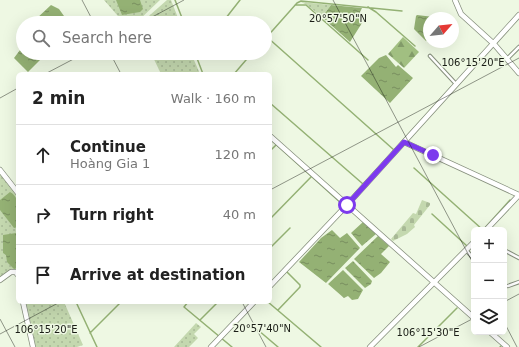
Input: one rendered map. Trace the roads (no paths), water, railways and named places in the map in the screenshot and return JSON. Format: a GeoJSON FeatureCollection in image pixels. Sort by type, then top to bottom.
{"type":"FeatureCollection","features":[{"type":"Feature","properties":{"kind":"street"},"geometry":{"type":"LineString","coordinates":[[455,0],[461,14],[494,44],[519,72]]}},
{"type":"Feature","properties":{"kind":"street"},"geometry":{"type":"LineString","coordinates":[[272,284],[347,205],[519,15]]}},
{"type":"Feature","properties":{"kind":"street"},"geometry":{"type":"LineString","coordinates":[[272,138],[471,315]]}},
{"type":"Feature","properties":{"kind":"street"},"geometry":{"type":"LineString","coordinates":[[404,142],[519,195],[489,227]]}},
{"type":"Feature","properties":{"kind":"street"},"geometry":{"type":"LineString","coordinates":[[0,170],[16,190]]}},
{"type":"Feature","properties":{"kind":"street"},"geometry":{"type":"LineString","coordinates":[[370,347],[471,245]]}},
{"type":"Feature","properties":{"kind":"street"},"geometry":{"type":"LineString","coordinates":[[0,280],[13,271],[16,273]]}},
{"type":"Feature","properties":{"kind":"street"},"geometry":{"type":"LineString","coordinates":[[23,304],[32,347]]}},
{"type":"Feature","properties":{"kind":"street"},"geometry":{"type":"LineString","coordinates":[[212,347],[252,304]]}},
{"type":"Feature","properties":{"kind":"street"},"geometry":{"type":"LineString","coordinates":[[493,335],[507,347]]}},
{"type":"Feature","properties":{"kind":"lane"},"geometry":{"type":"LineString","coordinates":[[507,59],[519,47]]}},
{"type":"Feature","properties":{"kind":"lane"},"geometry":{"type":"LineString","coordinates":[[430,56],[456,85]]}},
{"type":"Feature","properties":{"kind":"lane"},"geometry":{"type":"LineString","coordinates":[[466,250],[471,256]]}},
{"type":"Feature","properties":{"kind":"lane"},"geometry":{"type":"LineString","coordinates":[[507,252],[519,258]]}},
{"type":"Feature","properties":{"kind":"lane"},"geometry":{"type":"LineString","coordinates":[[508,286],[519,282]]}},
{"type":"Feature","properties":{"kind":"water"},"geometry":{"type":"Polygon","coordinates":[[[116,0],[140,0],[143,9],[140,12],[122,15],[116,0]]]}},
{"type":"Feature","properties":{"kind":"water"},"geometry":{"type":"Polygon","coordinates":[[[51,5],[59,9],[64,16],[39,16],[51,5]]]}},
{"type":"Feature","properties":{"kind":"water"},"geometry":{"type":"Polygon","coordinates":[[[331,5],[362,8],[360,12],[362,23],[350,42],[322,17],[331,5]]]}},
{"type":"Feature","properties":{"kind":"water"},"geometry":{"type":"Polygon","coordinates":[[[416,16],[423,16],[423,38],[414,29],[416,16]]]}},
{"type":"Feature","properties":{"kind":"water"},"geometry":{"type":"Polygon","coordinates":[[[386,55],[396,67],[398,65],[413,78],[390,103],[361,76],[379,58],[386,55]]]}},
{"type":"Feature","properties":{"kind":"water"},"geometry":{"type":"Polygon","coordinates":[[[16,60],[40,60],[28,72],[16,60]]]}},
{"type":"Feature","properties":{"kind":"water"},"geometry":{"type":"Polygon","coordinates":[[[10,192],[16,198],[16,228],[14,228],[0,210],[0,200],[10,192]]]}},
{"type":"Feature","properties":{"kind":"water"},"geometry":{"type":"Polygon","coordinates":[[[363,222],[376,234],[362,246],[351,233],[363,222]]]}},
{"type":"Feature","properties":{"kind":"water"},"geometry":{"type":"Polygon","coordinates":[[[332,230],[340,238],[347,233],[360,248],[326,283],[299,262],[321,238],[332,230]]]}},
{"type":"Feature","properties":{"kind":"water"},"geometry":{"type":"Polygon","coordinates":[[[16,233],[16,268],[14,269],[7,262],[6,255],[3,253],[3,235],[16,233]]]}},
{"type":"Feature","properties":{"kind":"water"},"geometry":{"type":"Polygon","coordinates":[[[378,236],[389,246],[381,254],[390,262],[381,273],[374,278],[354,259],[378,236]]]}},
{"type":"Feature","properties":{"kind":"water"},"geometry":{"type":"Polygon","coordinates":[[[353,261],[372,281],[371,284],[365,288],[345,268],[353,261]]]}},
{"type":"Feature","properties":{"kind":"water"},"geometry":{"type":"Polygon","coordinates":[[[343,270],[363,290],[358,299],[352,300],[348,296],[344,298],[328,284],[343,270]]]}},
{"type":"Feature","properties":{"kind":"waterway"},"geometry":{"type":"LineString","coordinates":[[175,0],[181,16]]}},
{"type":"Feature","properties":{"kind":"waterway"},"geometry":{"type":"LineString","coordinates":[[227,16],[240,0]]}},
{"type":"Feature","properties":{"kind":"waterway"},"geometry":{"type":"LineString","coordinates":[[272,31],[297,3],[301,1],[402,11]]}},
{"type":"Feature","properties":{"kind":"waterway"},"geometry":{"type":"LineString","coordinates":[[295,5],[306,5],[368,60]]}},
{"type":"Feature","properties":{"kind":"waterway"},"geometry":{"type":"LineString","coordinates":[[368,7],[376,12],[415,46]]}},
{"type":"Feature","properties":{"kind":"waterway"},"geometry":{"type":"LineString","coordinates":[[272,41],[394,150]]}},
{"type":"Feature","properties":{"kind":"waterway"},"geometry":{"type":"LineString","coordinates":[[198,60],[202,72]]}},
{"type":"Feature","properties":{"kind":"waterway"},"geometry":{"type":"LineString","coordinates":[[236,72],[246,60]]}},
{"type":"Feature","properties":{"kind":"waterway"},"geometry":{"type":"LineString","coordinates":[[346,201],[349,200],[451,87]]}},
{"type":"Feature","properties":{"kind":"waterway"},"geometry":{"type":"LineString","coordinates":[[272,105],[363,184]]}},
{"type":"Feature","properties":{"kind":"waterway"},"geometry":{"type":"LineString","coordinates":[[272,141],[342,204]]}},
{"type":"Feature","properties":{"kind":"waterway"},"geometry":{"type":"LineString","coordinates":[[272,149],[276,145]]}},
{"type":"Feature","properties":{"kind":"waterway"},"geometry":{"type":"LineString","coordinates":[[414,168],[483,230],[510,200]]}},
{"type":"Feature","properties":{"kind":"waterway"},"geometry":{"type":"LineString","coordinates":[[272,217],[311,177]]}},
{"type":"Feature","properties":{"kind":"waterway"},"geometry":{"type":"LineString","coordinates":[[432,214],[467,246]]}},
{"type":"Feature","properties":{"kind":"waterway"},"geometry":{"type":"LineString","coordinates":[[272,246],[290,228]]}},
{"type":"Feature","properties":{"kind":"waterway"},"geometry":{"type":"LineString","coordinates":[[278,310],[300,287],[300,285],[287,272]]}},
{"type":"Feature","properties":{"kind":"waterway"},"geometry":{"type":"LineString","coordinates":[[77,304],[97,347]]}},
{"type":"Feature","properties":{"kind":"waterway"},"geometry":{"type":"LineString","coordinates":[[90,333],[119,304]]}},
{"type":"Feature","properties":{"kind":"waterway"},"geometry":{"type":"LineString","coordinates":[[186,304],[184,307],[232,347]]}},
{"type":"Feature","properties":{"kind":"waterway"},"geometry":{"type":"LineString","coordinates":[[200,320],[216,304]]}},
{"type":"Feature","properties":{"kind":"waterway"},"geometry":{"type":"LineString","coordinates":[[270,304],[321,347]]}},
{"type":"Feature","properties":{"kind":"waterway"},"geometry":{"type":"LineString","coordinates":[[418,347],[457,308]]}},
{"type":"Feature","properties":{"kind":"waterway"},"geometry":{"type":"LineString","coordinates":[[258,330],[278,347]]}}]}
